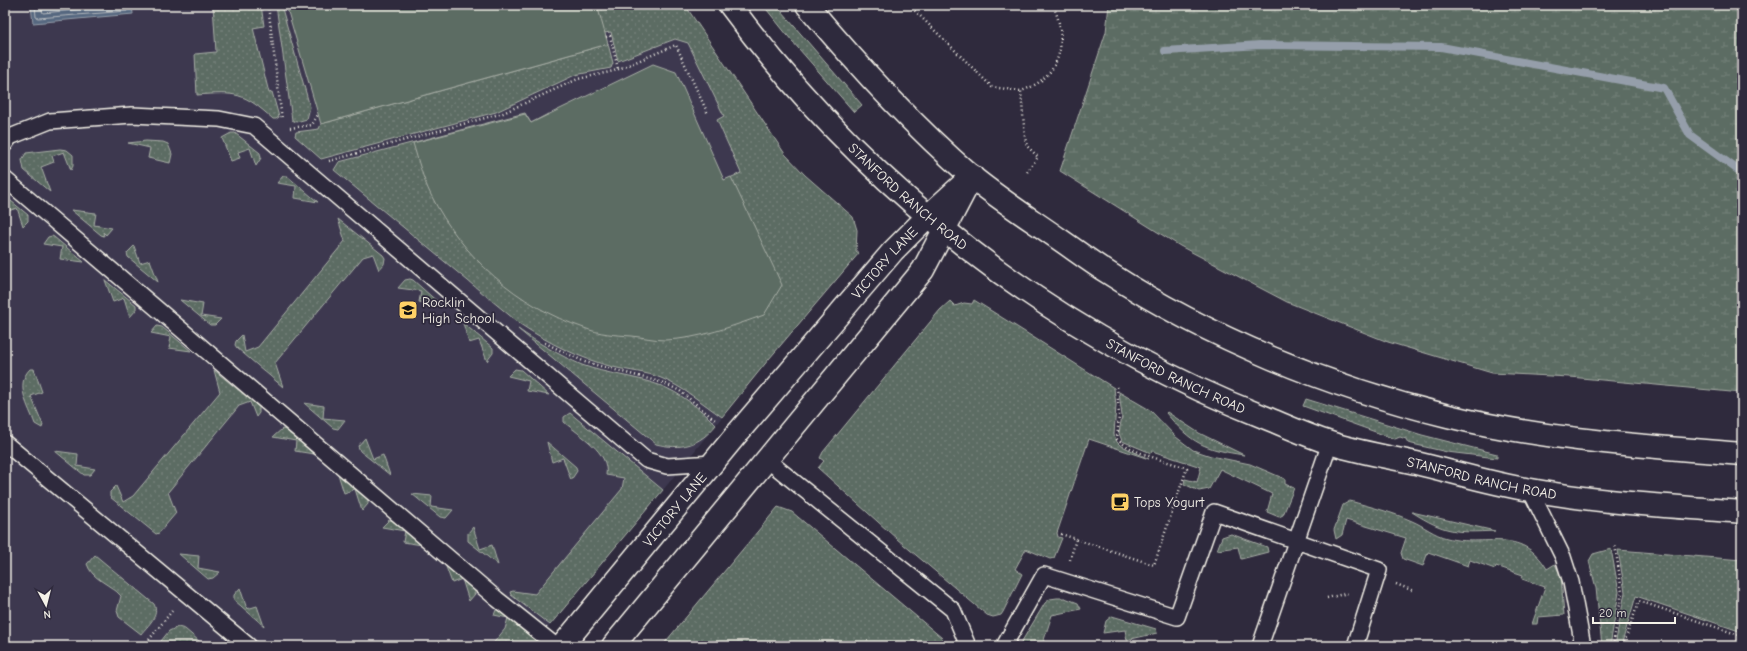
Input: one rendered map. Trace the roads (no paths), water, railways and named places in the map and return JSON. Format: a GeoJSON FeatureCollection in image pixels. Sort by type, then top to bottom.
{"type":"FeatureCollection","features":[{"type":"Feature","properties":{"kind":"main road","name":"STANFORD RANCH ROAD"},"geometry":{"type":"LineString","coordinates":[[730,5],[784,74],[826,122],[870,165],[936,223],[1023,288],[1132,356],[1189,386],[1330,443],[1530,490],[1622,502],[1742,512]]}},
{"type":"Feature","properties":{"kind":"main road"},"geometry":{"type":"LineString","coordinates":[[807,5],[869,76],[911,121],[972,176],[1006,203],[1108,273],[1161,304],[1272,358],[1330,380],[1448,416],[1509,429],[1616,444],[1742,454]]}},
{"type":"Feature","properties":{"kind":"main road","name":"VICTORY LANE"},"geometry":{"type":"LineString","coordinates":[[562,646],[735,436],[893,251],[936,223],[972,176]]}},
{"type":"Feature","properties":{"kind":"main road","name":"VICTORY LANE"},"geometry":{"type":"LineString","coordinates":[[611,645],[924,270],[936,223]]}},
{"type":"Feature","properties":{"kind":"lane"},"geometry":{"type":"LineString","coordinates":[[5,144],[10,137],[50,121],[132,115],[219,119],[254,126],[646,460],[667,466],[713,463]]}},
{"type":"Feature","properties":{"kind":"lane"},"geometry":{"type":"LineString","coordinates":[[5,179],[486,589],[556,646]]}},
{"type":"Feature","properties":{"kind":"lane"},"geometry":{"type":"LineString","coordinates":[[5,443],[249,646]]}},
{"type":"Feature","properties":{"kind":"lane"},"geometry":{"type":"LineString","coordinates":[[1260,646],[1330,443]]}},
{"type":"Feature","properties":{"kind":"lane"},"geometry":{"type":"LineString","coordinates":[[766,459],[953,610],[968,646]]}},
{"type":"Feature","properties":{"kind":"lane"},"geometry":{"type":"LineString","coordinates":[[1530,490],[1563,557],[1571,582],[1583,646]]}},
{"type":"Feature","properties":{"kind":"lane"},"geometry":{"type":"LineString","coordinates":[[1004,646],[1044,575],[1178,617],[1214,512],[1379,570],[1355,646]]}},
{"type":"Feature","properties":{"kind":"water"},"geometry":{"type":"Polygon","coordinates":[[[132,5],[133,14],[33,23],[31,6],[132,5]]]}},
{"type":"Feature","properties":{"kind":"waterway"},"geometry":{"type":"LineString","coordinates":[[1165,51],[1260,45],[1441,47],[1664,88],[1690,135],[1742,173]]}},
{"type":"Feature","properties":{"kind":"place","name":"Rocklin High School"},"geometry":{"type":"Point","coordinates":[408,310]}},
{"type":"Feature","properties":{"kind":"place","name":"Tops Yogurt"},"geometry":{"type":"Point","coordinates":[1120,502]}}]}
